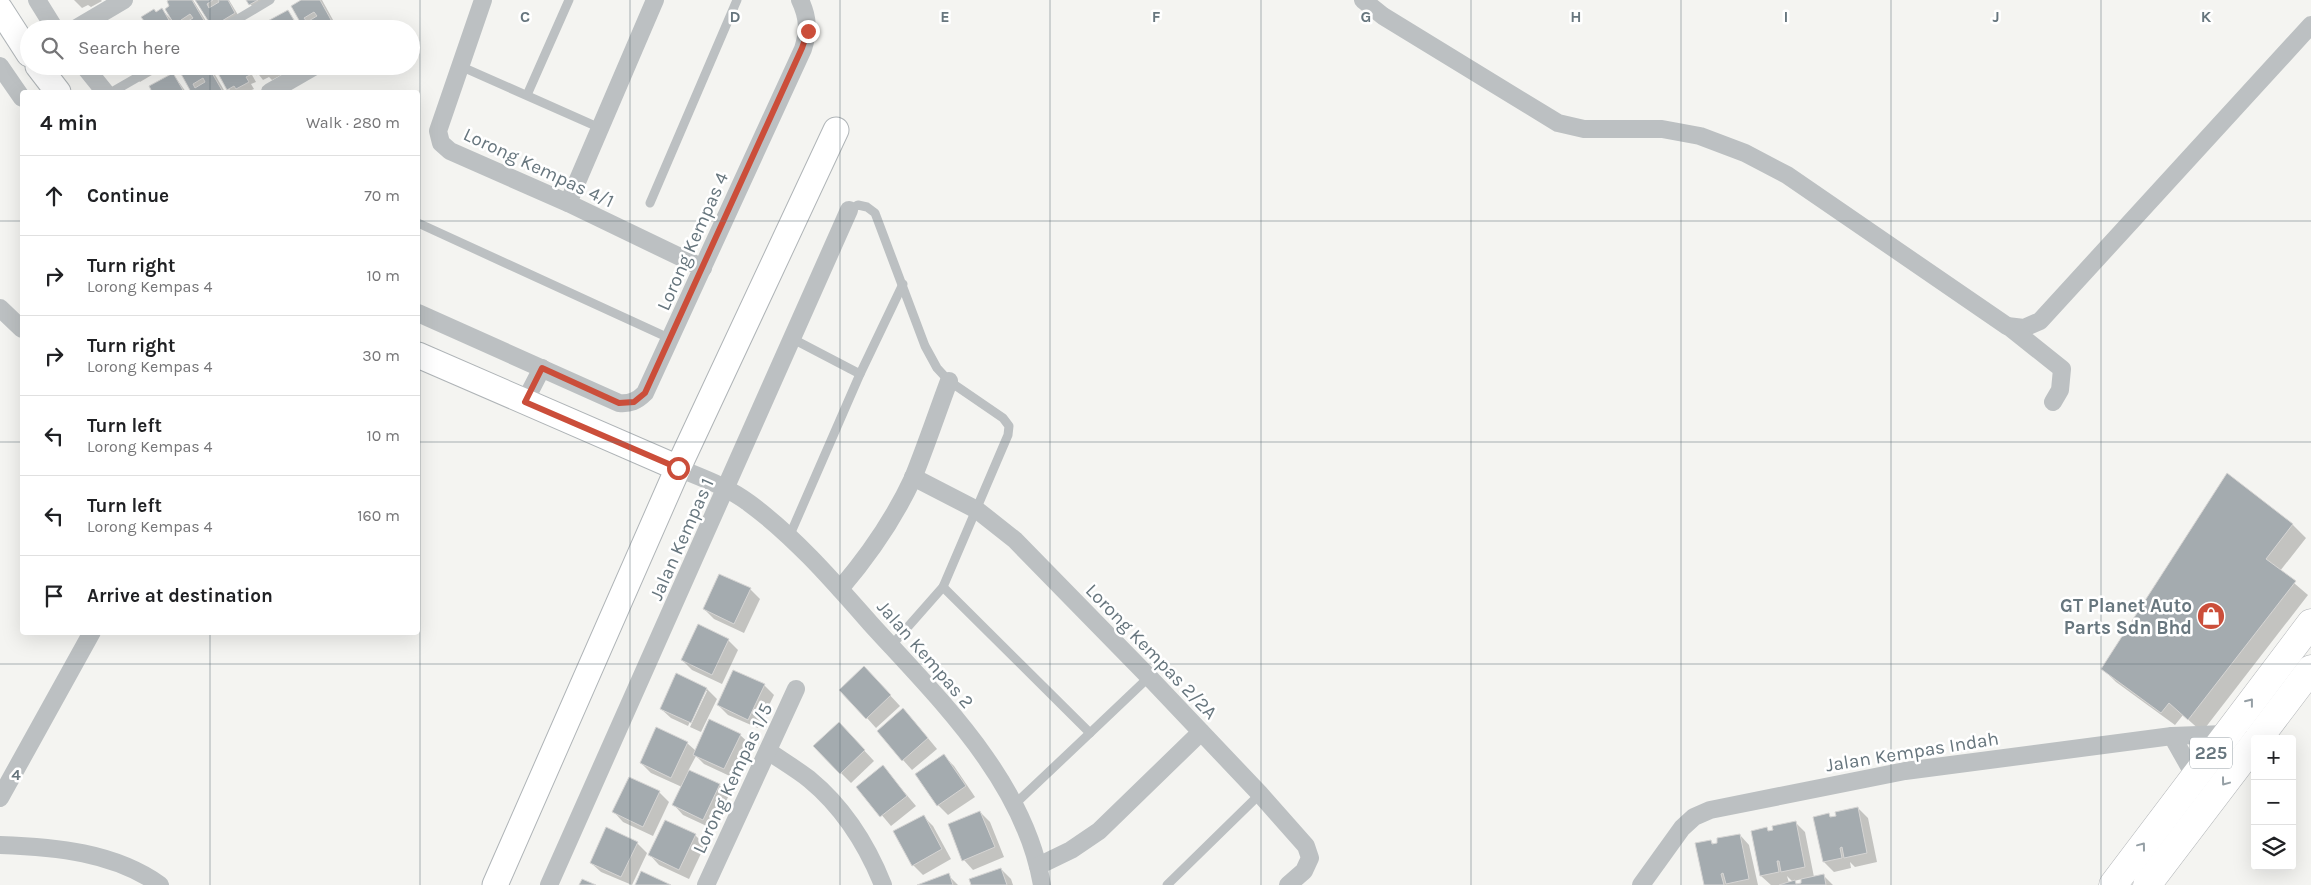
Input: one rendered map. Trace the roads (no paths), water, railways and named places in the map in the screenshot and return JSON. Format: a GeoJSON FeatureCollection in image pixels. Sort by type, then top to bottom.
{"type":"FeatureCollection","features":[{"type":"Feature","properties":{"kind":"highway","name":"225"},"geometry":{"type":"LineString","coordinates":[[2112,885],[2311,623]]}},
{"type":"Feature","properties":{"kind":"highway","name":"225"},"geometry":{"type":"LineString","coordinates":[[2261,735],[2311,669]]}},
{"type":"Feature","properties":{"kind":"highway","name":"225"},"geometry":{"type":"LineString","coordinates":[[2147,885],[2251,748]]}},
{"type":"Feature","properties":{"kind":"street"},"geometry":{"type":"LineString","coordinates":[[36,0],[49,20]]}},
{"type":"Feature","properties":{"kind":"street"},"geometry":{"type":"LineString","coordinates":[[90,20],[124,0]]}},
{"type":"Feature","properties":{"kind":"street","name":"Lorong Kempas 4/1"},"geometry":{"type":"LineString","coordinates":[[483,0],[438,131],[441,143],[450,151],[568,203],[703,268]]}},
{"type":"Feature","properties":{"kind":"street"},"geometry":{"type":"LineString","coordinates":[[568,203],[655,0]]}},
{"type":"Feature","properties":{"kind":"street","name":"Lorong Kempas 4"},"geometry":{"type":"LineString","coordinates":[[420,314],[619,403],[626,404],[640,398],[645,393],[671,339],[806,40],[807,22],[800,0]]}},
{"type":"Feature","properties":{"kind":"street"},"geometry":{"type":"LineString","coordinates":[[1363,0],[1392,21],[1558,123],[1584,129],[1671,131],[1700,136],[1745,153],[1787,175],[2007,326],[2062,369],[2060,390],[2054,402]]}},
{"type":"Feature","properties":{"kind":"street"},"geometry":{"type":"LineString","coordinates":[[0,9],[20,40]]}},
{"type":"Feature","properties":{"kind":"street"},"geometry":{"type":"LineString","coordinates":[[2007,326],[2024,328],[2040,321],[2311,25]]}},
{"type":"Feature","properties":{"kind":"street"},"geometry":{"type":"LineString","coordinates":[[0,66],[20,95]]}},
{"type":"Feature","properties":{"kind":"street"},"geometry":{"type":"LineString","coordinates":[[45,75],[56,90]]}},
{"type":"Feature","properties":{"kind":"street"},"geometry":{"type":"LineString","coordinates":[[91,75],[103,90]]}},
{"type":"Feature","properties":{"kind":"street"},"geometry":{"type":"LineString","coordinates":[[273,90],[299,75]]}},
{"type":"Feature","properties":{"kind":"street"},"geometry":{"type":"LineString","coordinates":[[495,885],[678,468],[836,130]]}},
{"type":"Feature","properties":{"kind":"street","name":"Jalan Kempas 1"},"geometry":{"type":"LineString","coordinates":[[550,885],[849,210]]}},
{"type":"Feature","properties":{"kind":"street"},"geometry":{"type":"LineString","coordinates":[[0,308],[20,327]]}},
{"type":"Feature","properties":{"kind":"street"},"geometry":{"type":"LineString","coordinates":[[420,356],[678,468]]}},
{"type":"Feature","properties":{"kind":"street"},"geometry":{"type":"LineString","coordinates":[[525,402],[542,368]]}},
{"type":"Feature","properties":{"kind":"street"},"geometry":{"type":"LineString","coordinates":[[840,589],[866,559],[882,535],[913,477],[949,381]]}},
{"type":"Feature","properties":{"kind":"street","name":"Jalan Kempas 2"},"geometry":{"type":"LineString","coordinates":[[678,468],[727,489],[750,503],[789,537],[840,589],[961,726],[992,767],[1015,804],[1038,866],[1042,885]]}},
{"type":"Feature","properties":{"kind":"street","name":"Lorong Kempas 2/2A"},"geometry":{"type":"LineString","coordinates":[[913,477],[977,510],[1015,540],[1260,794],[1306,846],[1310,858],[1304,871],[1288,885]]}},
{"type":"Feature","properties":{"kind":"street"},"geometry":{"type":"LineString","coordinates":[[0,798],[90,635]]}},
{"type":"Feature","properties":{"kind":"street","name":"Lorong Kempas 1/5"},"geometry":{"type":"LineString","coordinates":[[706,885],[796,689]]}},
{"type":"Feature","properties":{"kind":"street"},"geometry":{"type":"LineString","coordinates":[[1038,866],[1071,850],[1100,831],[1201,732]]}},
{"type":"Feature","properties":{"kind":"street","name":"Jalan Kempas Indah"},"geometry":{"type":"LineString","coordinates":[[1641,885],[1682,828],[1694,817],[1710,810],[1905,771],[2172,736],[2225,734]]}},
{"type":"Feature","properties":{"kind":"street"},"geometry":{"type":"LineString","coordinates":[[2172,736],[2194,775]]}},
{"type":"Feature","properties":{"kind":"street"},"geometry":{"type":"LineString","coordinates":[[768,751],[809,779],[842,813],[872,858],[883,885]]}},
{"type":"Feature","properties":{"kind":"street"},"geometry":{"type":"LineString","coordinates":[[0,844],[32,846],[88,854],[120,863],[160,885]]}},
{"type":"Feature","properties":{"kind":"lane"},"geometry":{"type":"LineString","coordinates":[[236,20],[270,0]]}},
{"type":"Feature","properties":{"kind":"lane"},"geometry":{"type":"LineString","coordinates":[[527,96],[569,0]]}},
{"type":"Feature","properties":{"kind":"lane"},"geometry":{"type":"LineString","coordinates":[[650,203],[737,0]]}},
{"type":"Feature","properties":{"kind":"lane"},"geometry":{"type":"LineString","coordinates":[[460,66],[600,128]]}},
{"type":"Feature","properties":{"kind":"lane"},"geometry":{"type":"LineString","coordinates":[[115,90],[141,75]]}},
{"type":"Feature","properties":{"kind":"lane"},"geometry":{"type":"LineString","coordinates":[[849,210],[858,205],[867,207],[874,213],[903,284],[925,346],[936,368],[949,381],[1003,418],[1009,426],[1008,435],[943,587],[891,646]]}},
{"type":"Feature","properties":{"kind":"lane"},"geometry":{"type":"LineString","coordinates":[[420,224],[671,339]]}},
{"type":"Feature","properties":{"kind":"lane"},"geometry":{"type":"LineString","coordinates":[[789,537],[860,374],[903,284]]}},
{"type":"Feature","properties":{"kind":"lane"},"geometry":{"type":"LineString","coordinates":[[793,339],[860,374]]}},
{"type":"Feature","properties":{"kind":"lane"},"geometry":{"type":"LineString","coordinates":[[943,587],[1090,733]]}},
{"type":"Feature","properties":{"kind":"lane"},"geometry":{"type":"LineString","coordinates":[[1015,804],[1149,677]]}},
{"type":"Feature","properties":{"kind":"lane"},"geometry":{"type":"LineString","coordinates":[[1167,885],[1260,794]]}},
{"type":"Feature","properties":{"kind":"place","name":"GT Planet Auto Parts Sdn Bhd"},"geometry":{"type":"Point","coordinates":[2211,616]}}]}
